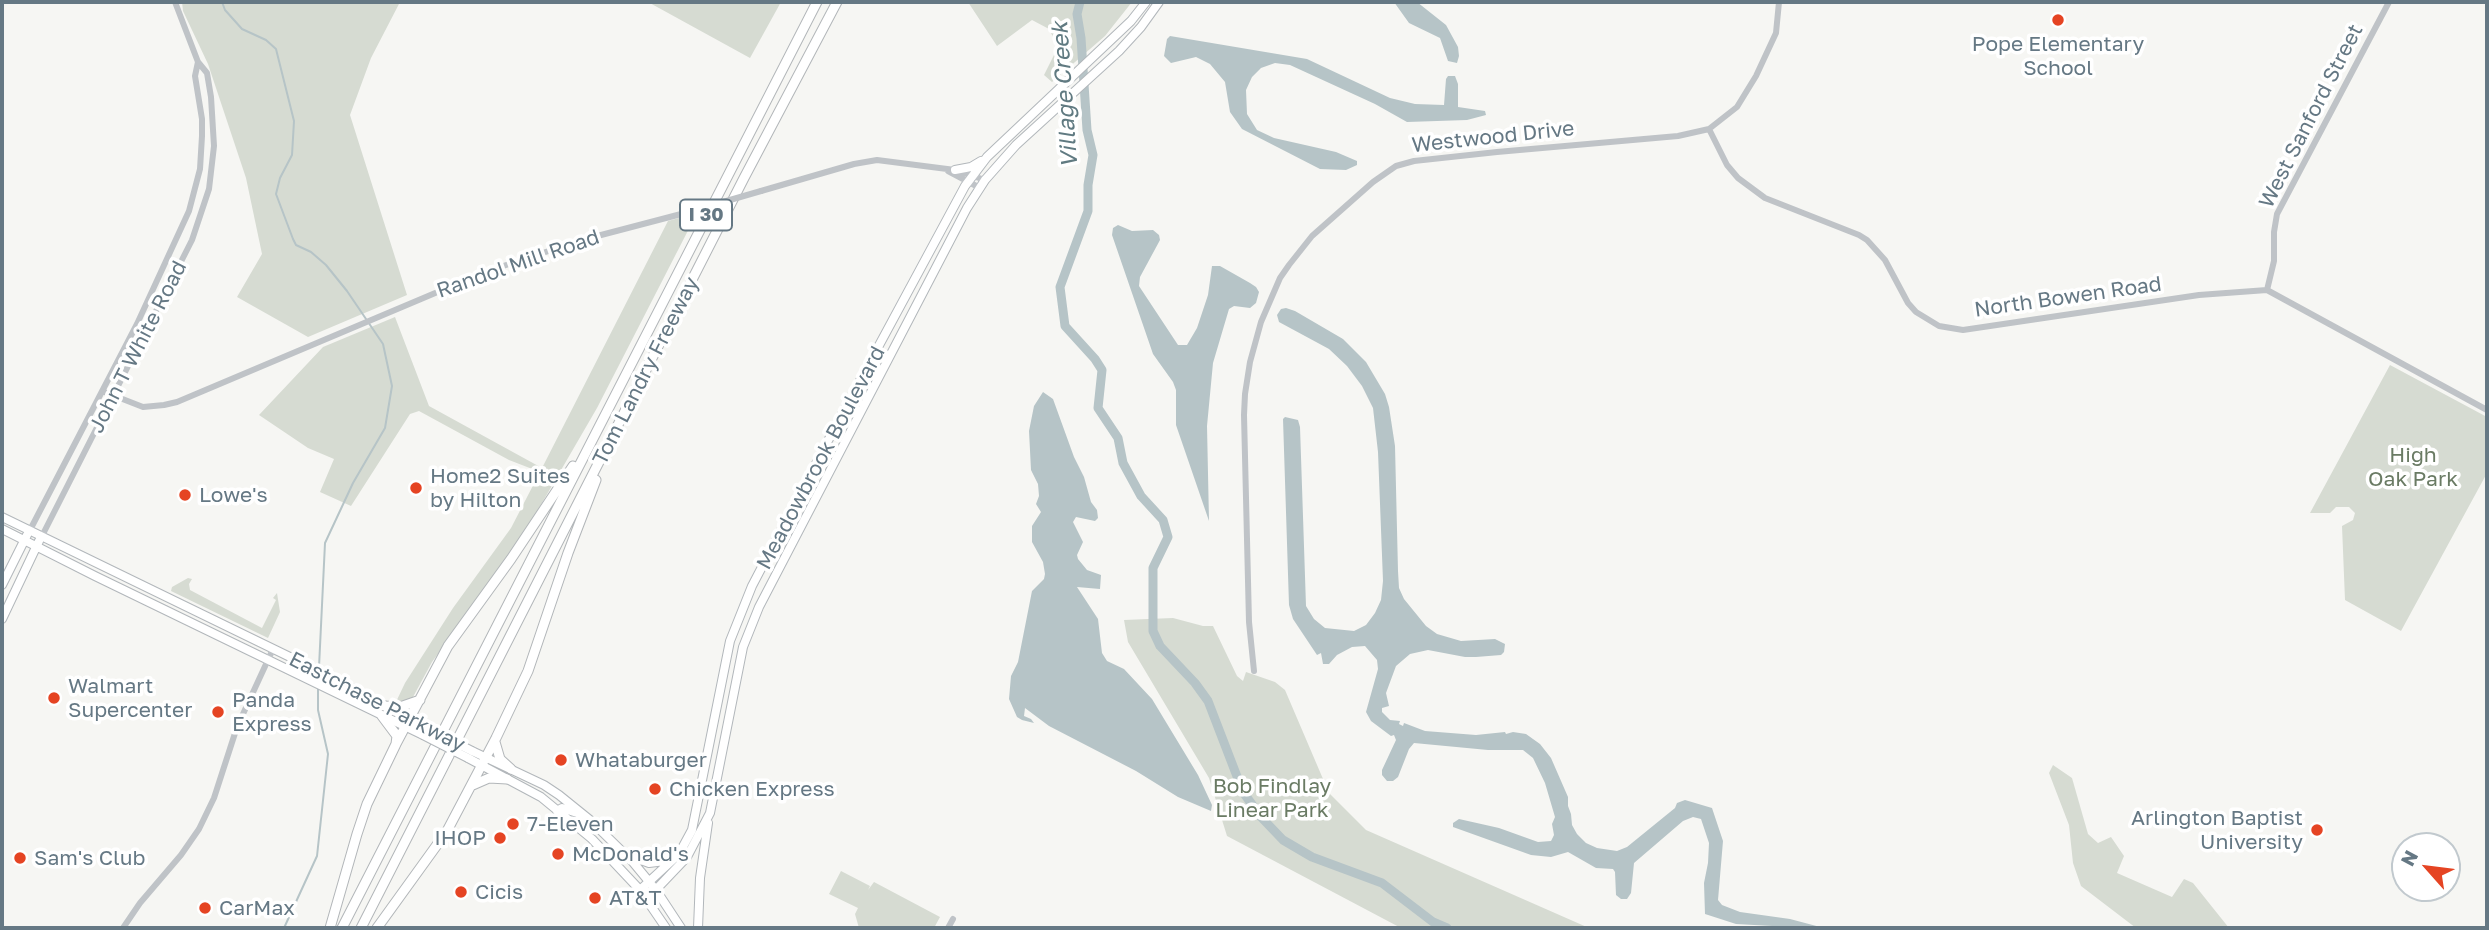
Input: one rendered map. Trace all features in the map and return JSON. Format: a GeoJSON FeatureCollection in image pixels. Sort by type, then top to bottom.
{"type":"FeatureCollection","features":[{"type":"Feature","properties":{"kind":"highway","name":"Tom Landry Freeway"},"geometry":{"type":"LineString","coordinates":[[342,928],[817,2]]}},
{"type":"Feature","properties":{"kind":"highway","name":"Tom Landry Freeway"},"geometry":{"type":"LineString","coordinates":[[361,928],[744,178],[837,2]]}},
{"type":"Feature","properties":{"kind":"highway"},"geometry":{"type":"LineString","coordinates":[[330,928],[364,814],[407,722],[448,646],[511,559],[597,429]]}},
{"type":"Feature","properties":{"kind":"highway"},"geometry":{"type":"LineString","coordinates":[[377,928],[447,831],[495,740],[528,671],[568,553],[612,439]]}},
{"type":"Feature","properties":{"kind":"highway"},"geometry":{"type":"LineString","coordinates":[[396,744],[397,736],[383,711],[420,700]]}},
{"type":"Feature","properties":{"kind":"highway"},"geometry":{"type":"LineString","coordinates":[[495,740],[497,753],[511,769]]}},
{"type":"Feature","properties":{"kind":"highway"},"geometry":{"type":"LineString","coordinates":[[472,786],[489,778],[507,779]]}},
{"type":"Feature","properties":{"kind":"main road","name":"Meadowbrook Boulevard"},"geometry":{"type":"LineString","coordinates":[[640,890],[682,849],[692,830],[730,641],[752,586],[970,179],[987,157],[1131,22],[1146,2]]}},
{"type":"Feature","properties":{"kind":"main road"},"geometry":{"type":"LineString","coordinates":[[982,184],[1016,145],[1141,27],[1158,2]]}},
{"type":"Feature","properties":{"kind":"main road"},"geometry":{"type":"LineString","coordinates":[[952,170],[971,167],[987,157]]}},
{"type":"Feature","properties":{"kind":"main road","name":"Meadowbrook Boulevard"},"geometry":{"type":"LineString","coordinates":[[647,899],[687,857],[710,813],[747,634],[813,499],[982,184]]}},
{"type":"Feature","properties":{"kind":"main road"},"geometry":{"type":"LineString","coordinates":[[864,374],[876,382]]}},
{"type":"Feature","properties":{"kind":"main road"},"geometry":{"type":"LineString","coordinates":[[801,493],[813,499]]}},
{"type":"Feature","properties":{"kind":"main road"},"geometry":{"type":"LineString","coordinates":[[2,517],[30,530]]}},
{"type":"Feature","properties":{"kind":"main road"},"geometry":{"type":"LineString","coordinates":[[2,528],[25,540]]}},
{"type":"Feature","properties":{"kind":"main road","name":"Eastchase Parkway"},"geometry":{"type":"LineString","coordinates":[[30,530],[343,683],[383,711]]}},
{"type":"Feature","properties":{"kind":"main road","name":"John T White Road"},"geometry":{"type":"LineString","coordinates":[[2,585],[30,530]]}},
{"type":"Feature","properties":{"kind":"main road","name":"John T White Road"},"geometry":{"type":"LineString","coordinates":[[2,618],[42,536]]}},
{"type":"Feature","properties":{"kind":"main road","name":"Eastchase Parkway"},"geometry":{"type":"LineString","coordinates":[[25,540],[344,696],[407,722],[484,762],[507,779],[541,797],[592,839],[640,890],[666,928]]}},
{"type":"Feature","properties":{"kind":"main road"},"geometry":{"type":"LineString","coordinates":[[156,606],[162,595]]}},
{"type":"Feature","properties":{"kind":"main road"},"geometry":{"type":"LineString","coordinates":[[734,630],[747,634]]}},
{"type":"Feature","properties":{"kind":"main road","name":"Eastchase Parkway"},"geometry":{"type":"LineString","coordinates":[[484,762],[511,769],[565,799],[621,849],[656,890],[681,928]]}},
{"type":"Feature","properties":{"kind":"main road"},"geometry":{"type":"LineString","coordinates":[[541,797],[559,802],[565,799]]}},
{"type":"Feature","properties":{"kind":"main road"},"geometry":{"type":"LineString","coordinates":[[557,811],[562,808],[582,814]]}},
{"type":"Feature","properties":{"kind":"main road"},"geometry":{"type":"LineString","coordinates":[[698,928],[700,878],[710,813]]}},
{"type":"Feature","properties":{"kind":"main road"},"geometry":{"type":"LineString","coordinates":[[621,849],[634,859],[649,863],[665,861],[682,849]]}},
{"type":"Feature","properties":{"kind":"street","name":"John T White Road"},"geometry":{"type":"LineString","coordinates":[[42,536],[192,240],[209,189],[214,155],[207,72],[198,62],[175,2]]}},
{"type":"Feature","properties":{"kind":"street","name":"Westwood Drive"},"geometry":{"type":"LineString","coordinates":[[1254,671],[1249,622],[1245,394],[1250,362],[1268,303],[1280,278],[1312,236],[1390,169],[1414,161],[1678,136],[1709,129],[1729,116],[1737,107],[1756,76],[1776,33],[1779,2]]}},
{"type":"Feature","properties":{"kind":"street","name":"West Sanford Street"},"geometry":{"type":"LineString","coordinates":[[2267,290],[2274,261],[2277,214],[2389,2]]}},
{"type":"Feature","properties":{"kind":"street","name":"John T White Road"},"geometry":{"type":"LineString","coordinates":[[30,530],[102,391],[189,211],[200,169],[202,136],[195,76],[198,62]]}},
{"type":"Feature","properties":{"kind":"street","name":"North Bowen Road"},"geometry":{"type":"LineString","coordinates":[[1709,129],[1727,165],[1738,178],[1765,198],[1867,240],[1885,260],[1908,303],[1916,312],[1939,326],[1963,330],[2199,295],[2267,290]]}},
{"type":"Feature","properties":{"kind":"street","name":"Randol Mill Road"},"geometry":{"type":"LineString","coordinates":[[102,391],[143,407],[164,405],[457,283],[540,253],[854,164],[877,160],[952,170],[982,184]]}},
{"type":"Feature","properties":{"kind":"street"},"geometry":{"type":"LineString","coordinates":[[2267,290],[2487,410]]}},
{"type":"Feature","properties":{"kind":"street"},"geometry":{"type":"LineString","coordinates":[[123,928],[140,903],[181,855],[203,821],[214,799],[233,736],[273,649]]}},
{"type":"Feature","properties":{"kind":"street"},"geometry":{"type":"LineString","coordinates":[[948,928],[953,919]]}},
{"type":"Feature","properties":{"kind":"green space"},"geometry":{"type":"Polygon","coordinates":[[[182,2],[400,2],[371,58],[350,115],[407,295],[308,337],[237,297],[262,254],[246,178],[208,64],[183,11],[182,2]]]}},
{"type":"Feature","properties":{"kind":"green space"},"geometry":{"type":"Polygon","coordinates":[[[648,2],[781,2],[750,58],[648,2]]]}},
{"type":"Feature","properties":{"kind":"green space"},"geometry":{"type":"Polygon","coordinates":[[[968,2],[1132,2],[1105,36],[1052,82],[1044,75],[1058,47],[1049,29],[1032,20],[997,46],[968,2]]]}},
{"type":"Feature","properties":{"kind":"green space"},"geometry":{"type":"Polygon","coordinates":[[[697,213],[597,408],[517,546],[432,662],[413,697],[403,704],[395,704],[405,683],[453,608],[511,528],[540,472],[509,460],[419,411],[410,414],[351,506],[320,492],[334,459],[308,448],[259,415],[323,347],[395,317],[429,406],[542,468],[668,221],[697,213]]]}},
{"type":"Feature","properties":{"kind":"green space","name":"High Oak Park"},"geometry":{"type":"Polygon","coordinates":[[[2390,365],[2487,417],[2487,473],[2401,631],[2345,600],[2342,526],[2353,520],[2355,513],[2349,507],[2336,507],[2330,513],[2310,513],[2390,365]]]}},
{"type":"Feature","properties":{"kind":"green space"},"geometry":{"type":"Polygon","coordinates":[[[188,578],[192,579],[190,590],[262,628],[277,593],[280,612],[268,638],[171,591],[172,587],[188,578]]]}},
{"type":"Feature","properties":{"kind":"green space","name":"Bob Findlay Linear Park"},"geometry":{"type":"Polygon","coordinates":[[[1173,618],[1213,626],[1237,676],[1243,681],[1246,672],[1275,682],[1285,690],[1329,793],[1366,830],[1589,928],[1401,928],[1227,836],[1209,778],[1128,642],[1124,620],[1173,618]]]}},
{"type":"Feature","properties":{"kind":"green space"},"geometry":{"type":"Polygon","coordinates":[[[2053,765],[2072,778],[2088,834],[2098,843],[2111,837],[2124,856],[2117,873],[2172,897],[2184,879],[2193,883],[2229,928],[2136,928],[2081,886],[2073,863],[2069,825],[2049,773],[2053,765]]]}},
{"type":"Feature","properties":{"kind":"green space"},"geometry":{"type":"Polygon","coordinates":[[[841,871],[870,886],[868,890],[874,882],[940,917],[934,928],[859,928],[855,914],[858,908],[829,894],[841,871]]]}},
{"type":"Feature","properties":{"kind":"shaded area"},"geometry":{"type":"Polygon","coordinates":[[[1394,2],[1417,2],[1446,25],[1458,47],[1457,63],[1448,61],[1440,38],[1409,23],[1394,2]]]}},
{"type":"Feature","properties":{"kind":"shaded area"},"geometry":{"type":"Polygon","coordinates":[[[1170,36],[1307,59],[1390,98],[1415,104],[1444,105],[1446,79],[1448,76],[1455,76],[1458,84],[1458,107],[1485,111],[1486,115],[1467,120],[1407,122],[1375,104],[1290,65],[1275,63],[1261,68],[1252,77],[1246,90],[1247,114],[1257,130],[1274,138],[1336,152],[1357,161],[1357,165],[1346,170],[1320,169],[1242,129],[1230,112],[1225,82],[1210,64],[1196,57],[1171,63],[1164,56],[1170,36]]]}},
{"type":"Feature","properties":{"kind":"shaded area"},"geometry":{"type":"Polygon","coordinates":[[[1118,225],[1132,231],[1153,230],[1159,235],[1160,240],[1140,277],[1139,286],[1178,345],[1187,345],[1197,328],[1208,295],[1212,266],[1220,266],[1256,287],[1259,292],[1256,303],[1250,308],[1234,306],[1229,309],[1213,363],[1207,426],[1209,521],[1176,425],[1176,390],[1153,354],[1112,235],[1113,228],[1118,225]]]}},
{"type":"Feature","properties":{"kind":"shaded area"},"geometry":{"type":"Polygon","coordinates":[[[1286,308],[1343,339],[1366,362],[1385,394],[1395,446],[1399,588],[1404,599],[1426,626],[1437,634],[1461,641],[1495,639],[1505,644],[1501,655],[1465,657],[1428,650],[1410,654],[1396,666],[1386,693],[1389,706],[1382,708],[1382,712],[1390,720],[1400,721],[1399,724],[1403,726],[1404,723],[1425,731],[1476,735],[1505,732],[1526,734],[1540,744],[1551,758],[1568,797],[1572,825],[1577,834],[1586,843],[1597,848],[1617,851],[1627,847],[1675,808],[1677,803],[1685,800],[1712,808],[1723,841],[1718,900],[1722,905],[1740,912],[1790,919],[1824,928],[1736,924],[1705,914],[1704,883],[1709,843],[1701,819],[1693,817],[1683,821],[1634,863],[1631,893],[1627,899],[1616,895],[1613,869],[1596,868],[1568,852],[1551,857],[1531,855],[1453,827],[1453,823],[1459,819],[1499,828],[1538,842],[1551,841],[1555,817],[1545,783],[1533,758],[1523,750],[1488,750],[1414,743],[1398,777],[1387,781],[1382,770],[1396,740],[1394,735],[1391,736],[1371,721],[1366,712],[1378,669],[1377,660],[1365,646],[1352,647],[1337,655],[1329,664],[1323,664],[1321,653],[1317,655],[1293,619],[1289,605],[1285,417],[1298,420],[1300,427],[1306,606],[1314,619],[1325,628],[1354,631],[1366,625],[1381,600],[1383,581],[1378,452],[1373,408],[1362,386],[1347,366],[1329,349],[1279,322],[1277,315],[1281,309],[1286,308]]]}},
{"type":"Feature","properties":{"kind":"shaded area"},"geometry":{"type":"Polygon","coordinates":[[[1043,392],[1053,399],[1091,502],[1097,510],[1098,518],[1095,521],[1076,517],[1073,522],[1083,542],[1078,559],[1087,570],[1101,575],[1100,589],[1077,587],[1098,619],[1102,653],[1107,661],[1124,669],[1152,699],[1198,775],[1212,805],[1211,811],[1178,797],[1136,771],[1049,726],[1025,708],[1024,716],[1034,723],[1022,720],[1017,717],[1009,699],[1011,676],[1018,662],[1032,591],[1044,579],[1045,574],[1043,562],[1032,542],[1032,526],[1041,512],[1036,504],[1039,496],[1038,484],[1031,470],[1029,431],[1034,406],[1043,392]]]}},
{"type":"Feature","properties":{"kind":"waterway"},"geometry":{"type":"LineString","coordinates":[[222,2],[225,10],[242,29],[266,40],[276,49],[294,121],[292,155],[280,178],[276,194],[293,239],[296,245],[311,252],[326,265],[383,344],[392,386],[385,428],[353,483],[325,543],[319,667]]}},
{"type":"Feature","properties":{"kind":"waterway","name":"Village Creek"},"geometry":{"type":"LineString","coordinates":[[1080,2],[1077,14],[1087,130],[1093,155],[1088,185],[1088,211],[1060,287],[1065,326],[1102,370],[1098,408],[1118,438],[1123,463],[1141,496],[1163,520],[1168,537],[1153,568],[1153,631],[1160,646],[1208,701],[1243,792],[1261,817],[1283,840],[1312,857],[1382,883],[1433,922],[1447,928]]}},
{"type":"Feature","properties":{"kind":"waterway"},"geometry":{"type":"LineString","coordinates":[[284,928],[317,856],[328,754],[318,710],[318,686]]}},
{"type":"Feature","properties":{"kind":"place","name":"Pope Elementary School"},"geometry":{"type":"Point","coordinates":[2058,20]}},
{"type":"Feature","properties":{"kind":"place","name":"Home2 Suites by Hilton"},"geometry":{"type":"Point","coordinates":[416,488]}},
{"type":"Feature","properties":{"kind":"place","name":"Lowe's"},"geometry":{"type":"Point","coordinates":[185,495]}},
{"type":"Feature","properties":{"kind":"place","name":"Walmart Supercenter"},"geometry":{"type":"Point","coordinates":[54,698]}},
{"type":"Feature","properties":{"kind":"place","name":"Panda Express"},"geometry":{"type":"Point","coordinates":[218,712]}},
{"type":"Feature","properties":{"kind":"place","name":"Whataburger"},"geometry":{"type":"Point","coordinates":[561,760]}},
{"type":"Feature","properties":{"kind":"place","name":"Chicken Express"},"geometry":{"type":"Point","coordinates":[655,789]}},
{"type":"Feature","properties":{"kind":"place","name":"7-Eleven"},"geometry":{"type":"Point","coordinates":[513,824]}},
{"type":"Feature","properties":{"kind":"place","name":"Arlington Baptist University"},"geometry":{"type":"Point","coordinates":[2317,830]}},
{"type":"Feature","properties":{"kind":"place","name":"IHOP"},"geometry":{"type":"Point","coordinates":[500,838]}},
{"type":"Feature","properties":{"kind":"place","name":"McDonald's"},"geometry":{"type":"Point","coordinates":[558,854]}},
{"type":"Feature","properties":{"kind":"place","name":"Sam's Club"},"geometry":{"type":"Point","coordinates":[20,858]}},
{"type":"Feature","properties":{"kind":"place","name":"Cicis"},"geometry":{"type":"Point","coordinates":[461,892]}},
{"type":"Feature","properties":{"kind":"place","name":"AT&T"},"geometry":{"type":"Point","coordinates":[595,898]}},
{"type":"Feature","properties":{"kind":"place","name":"CarMax"},"geometry":{"type":"Point","coordinates":[205,908]}}]}
